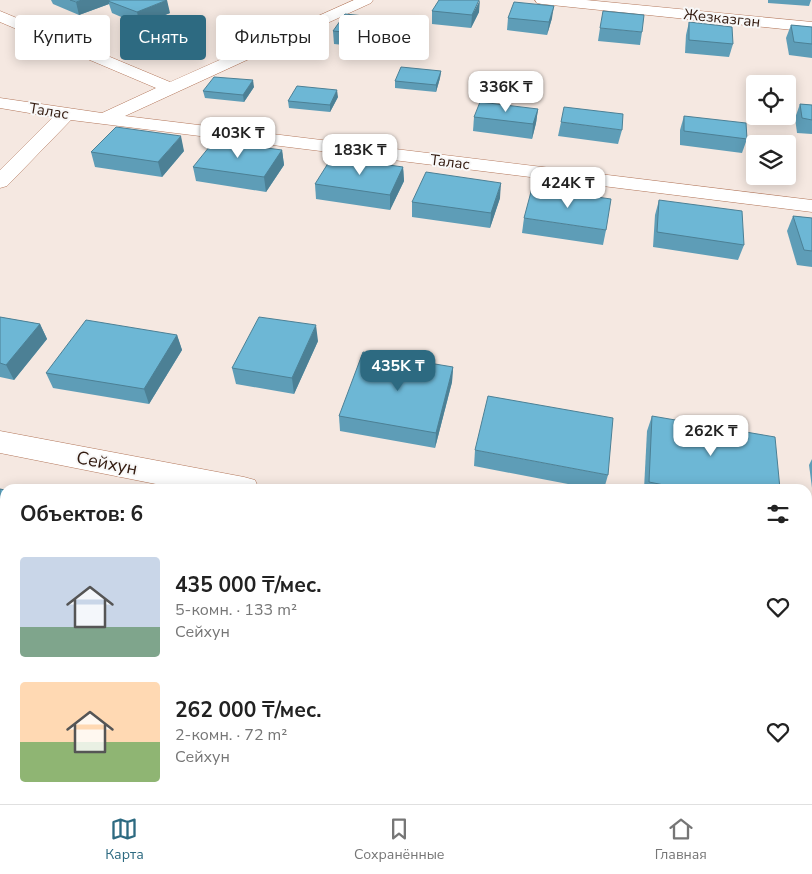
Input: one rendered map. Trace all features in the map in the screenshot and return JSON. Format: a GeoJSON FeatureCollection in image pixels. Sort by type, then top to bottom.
{"type":"FeatureCollection","features":[{"type":"Feature","properties":{"kind":"street"},"geometry":{"type":"LineString","coordinates":[[105,118],[366,0]]}},
{"type":"Feature","properties":{"kind":"street","name":"Жезказган"},"geometry":{"type":"LineString","coordinates":[[542,0],[812,27]]}},
{"type":"Feature","properties":{"kind":"street"},"geometry":{"type":"LineString","coordinates":[[0,16],[170,88]]}},
{"type":"Feature","properties":{"kind":"street","name":"Талас"},"geometry":{"type":"LineString","coordinates":[[0,103],[67,114],[812,206]]}},
{"type":"Feature","properties":{"kind":"street"},"geometry":{"type":"LineString","coordinates":[[0,182],[67,114]]}},
{"type":"Feature","properties":{"kind":"street","name":"Сейхун"},"geometry":{"type":"LineString","coordinates":[[0,442],[218,484]]}},
{"type":"Feature","properties":{"kind":"building"},"geometry":{"type":"Polygon","coordinates":[[[167,0],[137,12],[108,1],[167,0]]]}},
{"type":"Feature","properties":{"kind":"building"},"geometry":{"type":"Polygon","coordinates":[[[439,0],[479,0],[472,15],[432,11],[439,0]]]}},
{"type":"Feature","properties":{"kind":"building"},"geometry":{"type":"Polygon","coordinates":[[[514,2],[554,6],[549,22],[508,18],[514,2]]]}},
{"type":"Feature","properties":{"kind":"building"},"geometry":{"type":"Polygon","coordinates":[[[603,11],[644,15],[642,32],[600,28],[603,11]]]}},
{"type":"Feature","properties":{"kind":"building"},"geometry":{"type":"Polygon","coordinates":[[[339,22],[339,32],[333,31],[339,22]]]}},
{"type":"Feature","properties":{"kind":"building"},"geometry":{"type":"Polygon","coordinates":[[[689,22],[732,27],[733,44],[689,40],[689,22]]]}},
{"type":"Feature","properties":{"kind":"building"},"geometry":{"type":"Polygon","coordinates":[[[791,25],[812,27],[812,44],[794,42],[791,25]]]}},
{"type":"Feature","properties":{"kind":"building"},"geometry":{"type":"Polygon","coordinates":[[[401,67],[441,71],[436,85],[395,81],[401,67]]]}},
{"type":"Feature","properties":{"kind":"building"},"geometry":{"type":"Polygon","coordinates":[[[214,77],[253,80],[243,95],[203,91],[214,77]]]}},
{"type":"Feature","properties":{"kind":"building"},"geometry":{"type":"Polygon","coordinates":[[[297,86],[337,90],[330,105],[288,101],[297,86]]]}},
{"type":"Feature","properties":{"kind":"building"},"geometry":{"type":"Polygon","coordinates":[[[480,102],[538,109],[533,124],[474,117],[480,102]]]}},
{"type":"Feature","properties":{"kind":"building"},"geometry":{"type":"Polygon","coordinates":[[[800,104],[812,105],[812,120],[802,118],[800,104]]]}},
{"type":"Feature","properties":{"kind":"building"},"geometry":{"type":"Polygon","coordinates":[[[564,107],[623,114],[622,130],[561,122],[564,107]]]}},
{"type":"Feature","properties":{"kind":"building"},"geometry":{"type":"Polygon","coordinates":[[[684,116],[746,123],[747,135],[746,139],[684,131],[684,116]]]}},
{"type":"Feature","properties":{"kind":"building"},"geometry":{"type":"Polygon","coordinates":[[[116,127],[181,136],[158,162],[91,152],[116,127]]]}},
{"type":"Feature","properties":{"kind":"building"},"geometry":{"type":"Polygon","coordinates":[[[214,141],[282,150],[264,177],[193,167],[214,141]]]}},
{"type":"Feature","properties":{"kind":"building"},"geometry":{"type":"Polygon","coordinates":[[[332,157],[403,167],[390,195],[315,184],[332,157]]]}},
{"type":"Feature","properties":{"kind":"building"},"geometry":{"type":"Polygon","coordinates":[[[426,172],[501,183],[491,213],[412,202],[426,172]]]}},
{"type":"Feature","properties":{"kind":"building"},"geometry":{"type":"Polygon","coordinates":[[[532,188],[611,199],[606,230],[524,218],[532,188]]]}},
{"type":"Feature","properties":{"kind":"building"},"geometry":{"type":"Polygon","coordinates":[[[659,200],[742,211],[744,245],[657,232],[659,200]]]}},
{"type":"Feature","properties":{"kind":"building"},"geometry":{"type":"Polygon","coordinates":[[[793,216],[812,218],[812,251],[804,250],[793,216]]]}},
{"type":"Feature","properties":{"kind":"building"},"geometry":{"type":"Polygon","coordinates":[[[0,317],[40,324],[6,365],[0,363],[0,317]]]}},
{"type":"Feature","properties":{"kind":"building"},"geometry":{"type":"Polygon","coordinates":[[[259,317],[316,325],[292,378],[232,368],[259,317]]]}},
{"type":"Feature","properties":{"kind":"building"},"geometry":{"type":"Polygon","coordinates":[[[86,320],[177,335],[144,389],[46,373],[86,320]]]}},
{"type":"Feature","properties":{"kind":"building"},"geometry":{"type":"Polygon","coordinates":[[[363,352],[453,367],[436,433],[339,416],[363,352]]]}},
{"type":"Feature","properties":{"kind":"building"},"geometry":{"type":"Polygon","coordinates":[[[488,396],[613,418],[608,475],[475,450],[488,396]]]}},
{"type":"Feature","properties":{"kind":"building"},"geometry":{"type":"Polygon","coordinates":[[[652,416],[775,437],[780,484],[659,484],[649,482],[652,416]]]}}]}
